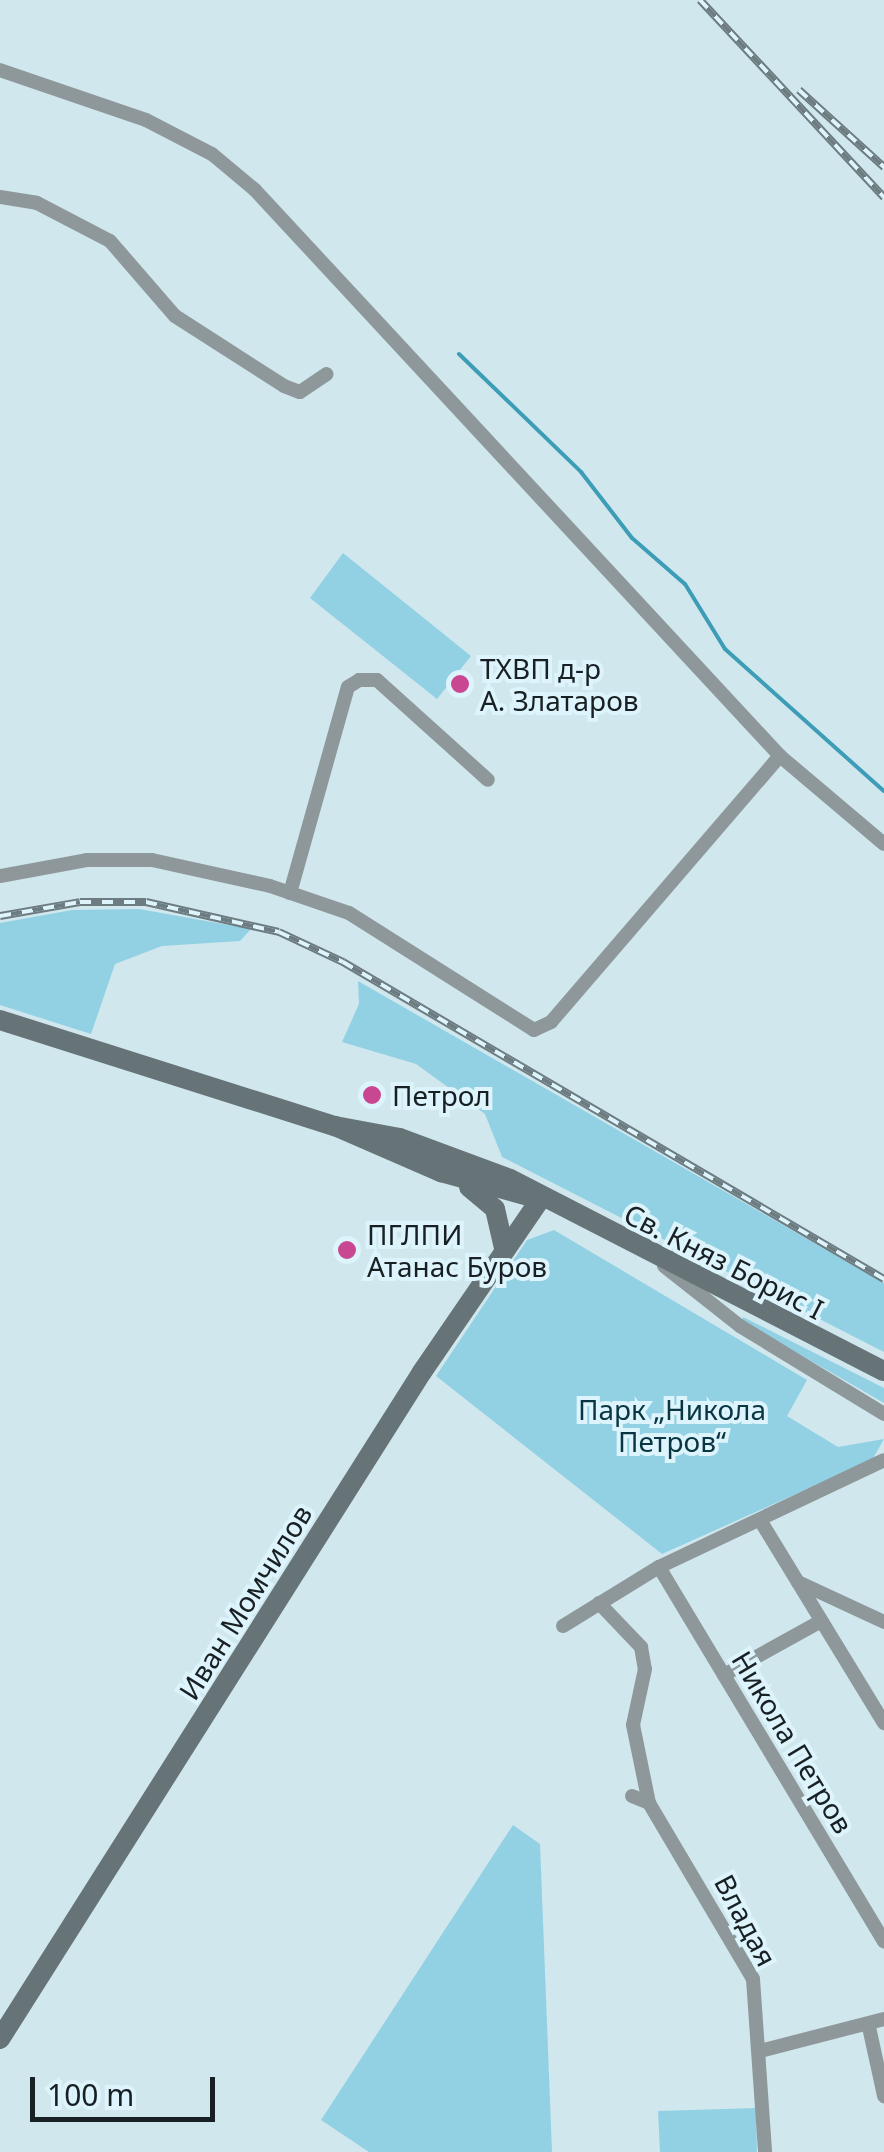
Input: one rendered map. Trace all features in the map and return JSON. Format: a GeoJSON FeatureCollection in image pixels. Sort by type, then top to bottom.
{"type":"FeatureCollection","features":[{"type":"Feature","properties":{"kind":"street"},"geometry":{"type":"LineString","coordinates":[[0,70],[146,120],[212,154],[255,190],[780,756],[884,844]]}},
{"type":"Feature","properties":{"kind":"street"},"geometry":{"type":"LineString","coordinates":[[0,197],[37,204],[110,241],[175,316],[284,386],[300,392],[327,374]]}},
{"type":"Feature","properties":{"kind":"street"},"geometry":{"type":"LineString","coordinates":[[290,892],[348,687],[359,680],[377,680],[488,780]]}},
{"type":"Feature","properties":{"kind":"street"},"geometry":{"type":"LineString","coordinates":[[0,876],[87,860],[152,860],[290,892],[349,913],[534,1030],[551,1022],[780,756]]}},
{"type":"Feature","properties":{"kind":"street","name":"Св. Княз Борис I"},"geometry":{"type":"LineString","coordinates":[[0,1020],[334,1126],[441,1172],[541,1198]]}},
{"type":"Feature","properties":{"kind":"street","name":"Св. Княз Борис I"},"geometry":{"type":"LineString","coordinates":[[334,1126],[400,1138],[510,1178],[652,1257],[884,1371]]}},
{"type":"Feature","properties":{"kind":"street"},"geometry":{"type":"LineString","coordinates":[[441,1172],[489,1200],[504,1246]]}},
{"type":"Feature","properties":{"kind":"street","name":"Иван Момчилов"},"geometry":{"type":"LineString","coordinates":[[0,2039],[504,1246],[541,1198]]}},
{"type":"Feature","properties":{"kind":"street"},"geometry":{"type":"LineString","coordinates":[[652,1257],[740,1326],[884,1414]]}},
{"type":"Feature","properties":{"kind":"street"},"geometry":{"type":"LineString","coordinates":[[562,1626],[659,1567],[884,1460]]}},
{"type":"Feature","properties":{"kind":"street"},"geometry":{"type":"LineString","coordinates":[[760,1520],[884,1723]]}},
{"type":"Feature","properties":{"kind":"street","name":"Никола Петров"},"geometry":{"type":"LineString","coordinates":[[659,1567],[884,1942]]}},
{"type":"Feature","properties":{"kind":"street"},"geometry":{"type":"LineString","coordinates":[[798,1582],[884,1622]]}},
{"type":"Feature","properties":{"kind":"street","name":"Владая"},"geometry":{"type":"LineString","coordinates":[[598,1603],[642,1647],[645,1668],[633,1725],[650,1802],[753,1979],[765,2152]]}},
{"type":"Feature","properties":{"kind":"street"},"geometry":{"type":"LineString","coordinates":[[724,1675],[821,1621]]}},
{"type":"Feature","properties":{"kind":"street"},"geometry":{"type":"LineString","coordinates":[[632,1796],[650,1802]]}},
{"type":"Feature","properties":{"kind":"street"},"geometry":{"type":"LineString","coordinates":[[760,2051],[869,2028],[884,2019]]}},
{"type":"Feature","properties":{"kind":"street"},"geometry":{"type":"LineString","coordinates":[[869,2028],[884,2096]]}},
{"type":"Feature","properties":{"kind":"green space"},"geometry":{"type":"Polygon","coordinates":[[[343,553],[471,656],[437,699],[310,598],[343,553]]]}},
{"type":"Feature","properties":{"kind":"green space"},"geometry":{"type":"Polygon","coordinates":[[[139,909],[251,929],[240,941],[162,946],[115,964],[91,1034],[0,1005],[0,923],[72,910],[139,909]]]}},
{"type":"Feature","properties":{"kind":"green space"},"geometry":{"type":"Polygon","coordinates":[[[358,981],[884,1283],[884,1352],[502,1157],[485,1114],[416,1064],[342,1042],[359,1004],[358,981]]]}},
{"type":"Feature","properties":{"kind":"green space","name":"Парк „Никола Петров“"},"geometry":{"type":"Polygon","coordinates":[[[554,1230],[807,1380],[787,1416],[838,1447],[884,1439],[872,1460],[662,1554],[436,1376],[527,1240],[554,1230]]]}},
{"type":"Feature","properties":{"kind":"green space"},"geometry":{"type":"Polygon","coordinates":[[[743,1317],[884,1388],[884,1403],[742,1321],[743,1317]]]}},
{"type":"Feature","properties":{"kind":"green space"},"geometry":{"type":"Polygon","coordinates":[[[513,1825],[540,1844],[552,2152],[369,2152],[321,2120],[513,1825]]]}},
{"type":"Feature","properties":{"kind":"green space"},"geometry":{"type":"Polygon","coordinates":[[[756,2108],[757,2152],[660,2152],[658,2111],[756,2108]]]}},
{"type":"Feature","properties":{"kind":"waterway"},"geometry":{"type":"LineString","coordinates":[[459,354],[581,472],[632,538],[685,584],[725,649],[884,791]]}},
{"type":"Feature","properties":{"kind":"railway"},"geometry":{"type":"LineString","coordinates":[[700,0],[884,197]]}},
{"type":"Feature","properties":{"kind":"railway"},"geometry":{"type":"LineString","coordinates":[[799,90],[884,167]]}},
{"type":"Feature","properties":{"kind":"railway"},"geometry":{"type":"LineString","coordinates":[[0,916],[80,902],[146,902],[279,932],[343,962],[884,1279]]}},
{"type":"Feature","properties":{"kind":"place","name":"ТХВП д-р А. Златаров"},"geometry":{"type":"Point","coordinates":[460,684]}},
{"type":"Feature","properties":{"kind":"place","name":"Петрол"},"geometry":{"type":"Point","coordinates":[372,1095]}},
{"type":"Feature","properties":{"kind":"place","name":"ПГЛПИ Атанас Буров"},"geometry":{"type":"Point","coordinates":[347,1250]}}]}
